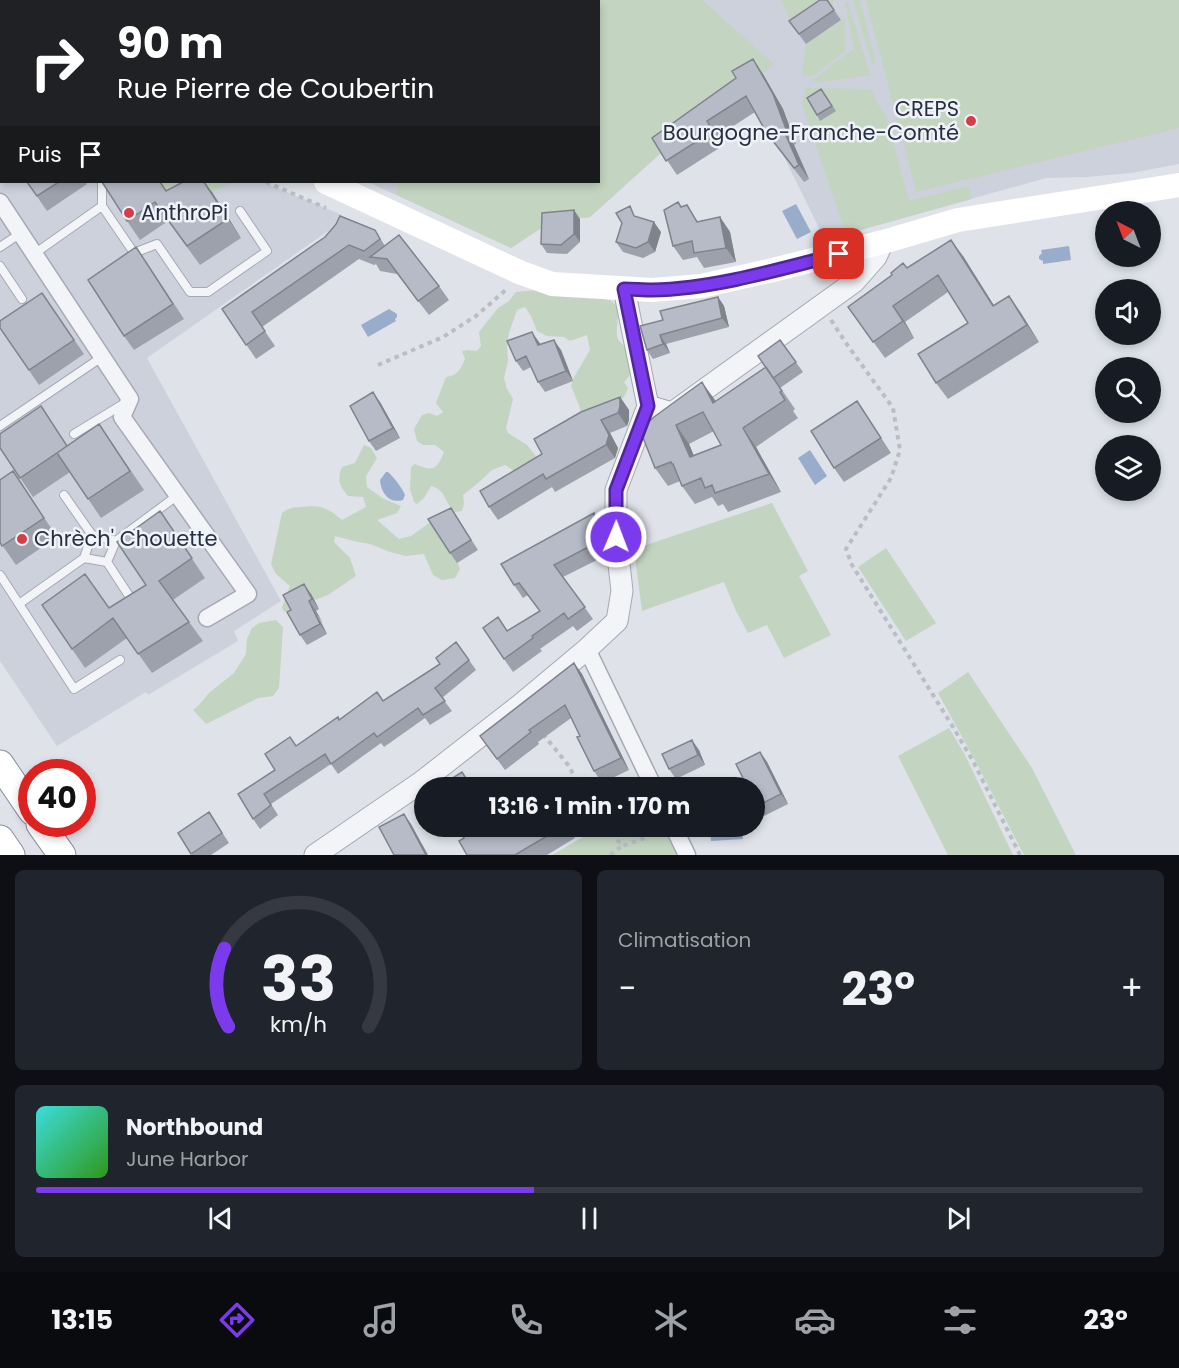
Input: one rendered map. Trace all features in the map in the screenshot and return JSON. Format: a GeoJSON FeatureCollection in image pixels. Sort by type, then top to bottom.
{"type":"FeatureCollection","features":[{"type":"Feature","properties":{"kind":"highway"},"geometry":{"type":"LineString","coordinates":[[0,764],[18,790]]}},
{"type":"Feature","properties":{"kind":"highway"},"geometry":{"type":"LineString","coordinates":[[49,837],[62,855]]}},
{"type":"Feature","properties":{"kind":"highway"},"geometry":{"type":"LineString","coordinates":[[0,839],[11,855]]}},
{"type":"Feature","properties":{"kind":"main road"},"geometry":{"type":"LineString","coordinates":[[328,183],[519,272],[552,284],[652,290],[701,286],[773,270],[883,242],[957,220],[1179,185]]}},
{"type":"Feature","properties":{"kind":"street"},"geometry":{"type":"LineString","coordinates":[[0,202],[130,399],[122,417],[248,594],[207,618]]}},
{"type":"Feature","properties":{"kind":"street"},"geometry":{"type":"LineString","coordinates":[[648,406],[672,413],[854,282],[876,257],[883,242]]}},
{"type":"Feature","properties":{"kind":"street"},"geometry":{"type":"LineString","coordinates":[[315,855],[420,783],[520,705],[618,621],[622,591],[616,537],[616,490],[648,406],[624,289]]}},
{"type":"Feature","properties":{"kind":"street"},"geometry":{"type":"LineString","coordinates":[[587,649],[649,777]]}},
{"type":"Feature","properties":{"kind":"street"},"geometry":{"type":"LineString","coordinates":[[678,837],[687,855]]}},
{"type":"Feature","properties":{"kind":"lane"},"geometry":{"type":"LineString","coordinates":[[102,183],[102,206],[134,253],[157,244],[190,292],[208,292],[267,251],[240,211]]}},
{"type":"Feature","properties":{"kind":"lane"},"geometry":{"type":"LineString","coordinates":[[34,254],[102,206]]}},
{"type":"Feature","properties":{"kind":"lane"},"geometry":{"type":"LineString","coordinates":[[0,247],[21,233]]}},
{"type":"Feature","properties":{"kind":"lane"},"geometry":{"type":"LineString","coordinates":[[0,266],[22,299]]}},
{"type":"Feature","properties":{"kind":"lane"},"geometry":{"type":"LineString","coordinates":[[0,426],[102,357]]}},
{"type":"Feature","properties":{"kind":"lane"},"geometry":{"type":"LineString","coordinates":[[74,434],[130,399]]}},
{"type":"Feature","properties":{"kind":"lane"},"geometry":{"type":"LineString","coordinates":[[64,495],[93,535],[116,541]]}},
{"type":"Feature","properties":{"kind":"lane"},"geometry":{"type":"LineString","coordinates":[[107,562],[116,541],[178,495]]}},
{"type":"Feature","properties":{"kind":"lane"},"geometry":{"type":"LineString","coordinates":[[19,604],[84,558],[93,535]]}},
{"type":"Feature","properties":{"kind":"lane"},"geometry":{"type":"LineString","coordinates":[[84,558],[107,562],[136,606]]}},
{"type":"Feature","properties":{"kind":"lane"},"geometry":{"type":"LineString","coordinates":[[0,575],[74,689],[120,660]]}},
{"type":"Feature","properties":{"kind":"path"},"geometry":{"type":"LineString","coordinates":[[268,183],[329,209]]}},
{"type":"Feature","properties":{"kind":"path"},"geometry":{"type":"LineString","coordinates":[[378,365],[443,337],[476,316],[511,286],[500,280]]}},
{"type":"Feature","properties":{"kind":"path"},"geometry":{"type":"LineString","coordinates":[[821,304],[893,408],[900,450],[891,478],[846,549],[852,566],[958,736],[1020,855]]}},
{"type":"Feature","properties":{"kind":"path"},"geometry":{"type":"LineString","coordinates":[[520,705],[569,766],[574,777]]}},
{"type":"Feature","properties":{"kind":"path"},"geometry":{"type":"LineString","coordinates":[[615,837],[622,846]]}},
{"type":"Feature","properties":{"kind":"path"},"geometry":{"type":"LineString","coordinates":[[609,855],[622,846],[646,837]]}},
{"type":"Feature","properties":{"kind":"shaded area","name":"CREPS Bourgogne-Franche-Comté"},"geometry":{"type":"Polygon","coordinates":[[[600,0],[1179,0],[1179,164],[1131,173],[1046,178],[825,240],[783,155],[746,93],[662,152],[590,217],[552,221],[511,248],[370,183],[600,183],[600,0]]]}},
{"type":"Feature","properties":{"kind":"shaded area"},"geometry":{"type":"Polygon","coordinates":[[[0,183],[265,183],[342,215],[328,231],[147,358],[281,601],[234,631],[238,641],[148,695],[146,692],[57,746],[0,661],[0,183]]]}},
{"type":"Feature","properties":{"kind":"green space"},"geometry":{"type":"Polygon","coordinates":[[[600,0],[702,0],[774,64],[662,152],[590,217],[552,221],[511,248],[395,194],[400,183],[600,183],[600,0]]]}},
{"type":"Feature","properties":{"kind":"green space"},"geometry":{"type":"Polygon","coordinates":[[[781,0],[834,0],[832,6],[796,31],[781,0]]]}},
{"type":"Feature","properties":{"kind":"green space"},"geometry":{"type":"Polygon","coordinates":[[[853,0],[860,0],[876,63],[872,63],[853,0]]]}},
{"type":"Feature","properties":{"kind":"green space"},"geometry":{"type":"Polygon","coordinates":[[[866,0],[1179,0],[1179,128],[916,192],[866,0]]]}},
{"type":"Feature","properties":{"kind":"green space"},"geometry":{"type":"Polygon","coordinates":[[[848,2],[870,75],[817,83],[813,80],[854,49],[845,3],[848,2]]]}},
{"type":"Feature","properties":{"kind":"green space"},"geometry":{"type":"Polygon","coordinates":[[[845,19],[845,51],[814,75],[805,76],[802,73],[806,44],[845,19]]]}},
{"type":"Feature","properties":{"kind":"green space"},"geometry":{"type":"Polygon","coordinates":[[[806,88],[871,89],[886,116],[909,201],[969,186],[972,199],[846,234],[802,104],[806,88]]]}},
{"type":"Feature","properties":{"kind":"green space"},"geometry":{"type":"Polygon","coordinates":[[[161,183],[230,183],[180,210],[161,183]]]}},
{"type":"Feature","properties":{"kind":"green space"},"geometry":{"type":"Polygon","coordinates":[[[539,290],[610,300],[618,307],[617,336],[630,351],[633,359],[631,372],[624,382],[628,388],[624,396],[615,407],[610,409],[581,413],[571,386],[590,350],[587,335],[570,341],[564,337],[547,336],[537,331],[525,307],[517,310],[509,333],[508,361],[504,378],[513,399],[506,428],[508,433],[527,445],[542,464],[516,472],[505,465],[492,470],[463,495],[462,511],[455,512],[440,490],[431,486],[424,498],[417,504],[414,502],[410,489],[411,467],[415,464],[434,468],[444,452],[435,445],[423,445],[417,441],[414,429],[422,415],[429,413],[437,416],[443,412],[436,403],[446,377],[456,374],[460,369],[465,359],[462,351],[477,351],[481,346],[479,332],[498,308],[509,301],[516,292],[539,290]]]}},
{"type":"Feature","properties":{"kind":"green space"},"geometry":{"type":"Polygon","coordinates":[[[364,445],[371,448],[377,458],[366,476],[367,487],[382,498],[401,506],[397,513],[377,520],[399,539],[411,536],[436,518],[442,521],[460,569],[455,578],[442,580],[433,575],[424,554],[406,556],[335,536],[334,542],[350,558],[356,576],[328,595],[284,612],[282,607],[290,586],[276,574],[271,564],[282,513],[293,508],[318,507],[332,512],[342,520],[366,507],[363,497],[348,496],[339,479],[342,467],[355,463],[364,445]]]}},
{"type":"Feature","properties":{"kind":"green space"},"geometry":{"type":"Polygon","coordinates":[[[772,503],[808,571],[799,576],[831,635],[784,658],[767,625],[748,633],[724,582],[642,611],[634,549],[772,503]]]}},
{"type":"Feature","properties":{"kind":"green space"},"geometry":{"type":"Polygon","coordinates":[[[886,548],[936,623],[906,641],[858,567],[886,548]]]}},
{"type":"Feature","properties":{"kind":"green space"},"geometry":{"type":"Polygon","coordinates":[[[276,620],[283,627],[279,688],[273,696],[258,698],[206,724],[193,710],[209,693],[234,673],[246,654],[247,639],[252,628],[259,623],[276,620]]]}},
{"type":"Feature","properties":{"kind":"green space"},"geometry":{"type":"Polygon","coordinates":[[[968,672],[1032,768],[1076,855],[1024,855],[938,693],[968,672]]]}},
{"type":"Feature","properties":{"kind":"green space"},"geometry":{"type":"Polygon","coordinates":[[[949,728],[965,755],[1013,855],[948,855],[898,756],[949,728]]]}},
{"type":"Feature","properties":{"kind":"green space"},"geometry":{"type":"Polygon","coordinates":[[[583,837],[671,837],[678,855],[552,855],[583,837]]]}},
{"type":"Feature","properties":{"kind":"water"},"geometry":{"type":"Polygon","coordinates":[[[796,204],[811,232],[797,239],[782,211],[796,204]]]}},
{"type":"Feature","properties":{"kind":"water"},"geometry":{"type":"Polygon","coordinates":[[[1069,246],[1071,260],[1043,264],[1043,261],[1039,259],[1041,250],[1069,246]]]}},
{"type":"Feature","properties":{"kind":"water"},"geometry":{"type":"Polygon","coordinates":[[[389,309],[397,314],[396,321],[368,337],[361,325],[389,309]]]}},
{"type":"Feature","properties":{"kind":"water"},"geometry":{"type":"Polygon","coordinates":[[[810,450],[827,476],[815,485],[798,458],[810,450]]]}},
{"type":"Feature","properties":{"kind":"water"},"geometry":{"type":"Polygon","coordinates":[[[386,472],[402,489],[405,495],[403,500],[390,499],[384,493],[380,480],[386,472]]]}},
{"type":"Feature","properties":{"kind":"water"},"geometry":{"type":"Polygon","coordinates":[[[711,837],[743,837],[743,839],[711,841],[711,837]]]}},
{"type":"Feature","properties":{"kind":"building"},"geometry":{"type":"Polygon","coordinates":[[[820,0],[827,0],[834,10],[799,34],[789,21],[820,0]]]}},
{"type":"Feature","properties":{"kind":"building"},"geometry":{"type":"Polygon","coordinates":[[[753,59],[773,94],[786,129],[784,131],[799,165],[794,168],[766,132],[746,96],[707,121],[713,131],[666,161],[652,138],[736,78],[732,71],[753,59]]]}},
{"type":"Feature","properties":{"kind":"building"},"geometry":{"type":"Polygon","coordinates":[[[821,89],[832,106],[817,115],[807,98],[821,89]]]}},
{"type":"Feature","properties":{"kind":"building"},"geometry":{"type":"Polygon","coordinates":[[[28,183],[57,183],[37,196],[28,183]]]}},
{"type":"Feature","properties":{"kind":"building"},"geometry":{"type":"Polygon","coordinates":[[[103,183],[161,183],[166,191],[181,183],[205,183],[228,219],[187,246],[155,202],[127,221],[103,183]]]}},
{"type":"Feature","properties":{"kind":"building"},"geometry":{"type":"Polygon","coordinates":[[[678,202],[681,207],[687,205],[697,222],[720,217],[726,248],[694,253],[692,241],[673,246],[664,210],[678,202]]]}},
{"type":"Feature","properties":{"kind":"building"},"geometry":{"type":"Polygon","coordinates":[[[630,206],[634,216],[654,222],[648,242],[636,248],[616,242],[622,223],[616,213],[630,206]]]}},
{"type":"Feature","properties":{"kind":"building"},"geometry":{"type":"Polygon","coordinates":[[[574,210],[574,234],[561,245],[541,244],[542,213],[574,210]]]}},
{"type":"Feature","properties":{"kind":"building"},"geometry":{"type":"Polygon","coordinates":[[[340,216],[375,230],[380,239],[364,251],[349,245],[252,312],[265,331],[246,345],[222,309],[325,237],[340,216]]]}},
{"type":"Feature","properties":{"kind":"building"},"geometry":{"type":"Polygon","coordinates":[[[399,235],[439,286],[418,301],[387,259],[370,257],[399,235]]]}},
{"type":"Feature","properties":{"kind":"building"},"geometry":{"type":"Polygon","coordinates":[[[951,240],[993,306],[1009,296],[1027,325],[936,383],[918,354],[968,323],[938,275],[893,306],[903,321],[873,342],[848,307],[892,275],[891,273],[903,263],[907,268],[951,240]]]}},
{"type":"Feature","properties":{"kind":"building"},"geometry":{"type":"Polygon","coordinates":[[[136,247],[173,304],[124,336],[88,280],[136,247]]]}},
{"type":"Feature","properties":{"kind":"building"},"geometry":{"type":"Polygon","coordinates":[[[42,293],[74,340],[29,370],[0,328],[0,321],[42,293]]]}},
{"type":"Feature","properties":{"kind":"building"},"geometry":{"type":"Polygon","coordinates":[[[718,297],[722,318],[660,335],[663,344],[647,350],[640,326],[663,320],[660,311],[718,297]]]}},
{"type":"Feature","properties":{"kind":"building"},"geometry":{"type":"Polygon","coordinates":[[[532,332],[538,345],[554,340],[566,371],[538,382],[526,356],[516,361],[507,341],[532,332]]]}},
{"type":"Feature","properties":{"kind":"building"},"geometry":{"type":"Polygon","coordinates":[[[780,340],[796,362],[773,378],[758,356],[780,340]]]}},
{"type":"Feature","properties":{"kind":"building"},"geometry":{"type":"Polygon","coordinates":[[[766,367],[782,391],[780,392],[785,400],[743,428],[769,474],[715,493],[712,485],[705,488],[701,478],[682,486],[671,462],[655,468],[640,430],[702,382],[713,403],[766,367]],[[703,412],[676,425],[690,457],[721,445],[703,412]]]}},
{"type":"Feature","properties":{"kind":"building"},"geometry":{"type":"Polygon","coordinates":[[[373,392],[393,428],[369,441],[350,406],[373,392]]]}},
{"type":"Feature","properties":{"kind":"building"},"geometry":{"type":"Polygon","coordinates":[[[620,397],[618,413],[601,420],[609,435],[606,445],[546,479],[543,474],[489,507],[480,491],[542,454],[534,439],[581,412],[620,397]]]}},
{"type":"Feature","properties":{"kind":"building"},"geometry":{"type":"Polygon","coordinates":[[[857,401],[881,438],[834,468],[811,431],[857,401]]]}},
{"type":"Feature","properties":{"kind":"building"},"geometry":{"type":"Polygon","coordinates":[[[41,406],[67,446],[20,478],[0,448],[0,434],[41,406]]]}},
{"type":"Feature","properties":{"kind":"building"},"geometry":{"type":"Polygon","coordinates":[[[99,424],[130,471],[88,499],[57,453],[99,424]]]}},
{"type":"Feature","properties":{"kind":"building"},"geometry":{"type":"Polygon","coordinates":[[[13,471],[44,518],[2,546],[0,542],[0,480],[13,471]]]}},
{"type":"Feature","properties":{"kind":"building"},"geometry":{"type":"Polygon","coordinates":[[[451,508],[471,540],[450,553],[428,519],[451,508]]]}},
{"type":"Feature","properties":{"kind":"building"},"geometry":{"type":"Polygon","coordinates":[[[160,511],[192,558],[159,581],[189,622],[138,654],[113,618],[72,649],[42,605],[85,574],[109,608],[146,585],[117,542],[160,511]]]}},
{"type":"Feature","properties":{"kind":"building"},"geometry":{"type":"Polygon","coordinates":[[[594,513],[596,543],[554,565],[585,607],[568,619],[564,613],[504,659],[483,628],[498,617],[507,631],[540,611],[519,583],[514,585],[501,564],[594,513]]]}},
{"type":"Feature","properties":{"kind":"building"},"geometry":{"type":"Polygon","coordinates":[[[304,584],[312,599],[309,601],[320,624],[300,635],[287,612],[291,610],[283,595],[304,584]]]}},
{"type":"Feature","properties":{"kind":"building"},"geometry":{"type":"Polygon","coordinates":[[[456,642],[469,660],[435,688],[445,701],[423,715],[418,708],[377,737],[374,733],[331,764],[325,754],[264,794],[271,805],[253,819],[238,794],[275,770],[265,754],[290,737],[296,746],[338,717],[339,720],[377,692],[383,701],[440,664],[436,658],[456,642]]]}},
{"type":"Feature","properties":{"kind":"building"},"geometry":{"type":"Polygon","coordinates":[[[574,663],[621,758],[594,771],[577,737],[580,736],[565,705],[529,730],[531,732],[497,759],[480,736],[574,663]]]}},
{"type":"Feature","properties":{"kind":"building"},"geometry":{"type":"Polygon","coordinates":[[[692,740],[698,755],[669,769],[662,754],[692,740]]]}},
{"type":"Feature","properties":{"kind":"building"},"geometry":{"type":"Polygon","coordinates":[[[760,752],[781,794],[765,802],[765,777],[742,777],[736,764],[760,752]]]}},
{"type":"Feature","properties":{"kind":"building"},"geometry":{"type":"Polygon","coordinates":[[[462,772],[465,777],[454,777],[462,772]]]}},
{"type":"Feature","properties":{"kind":"building"},"geometry":{"type":"Polygon","coordinates":[[[209,812],[222,833],[191,854],[178,833],[209,812]]]}},
{"type":"Feature","properties":{"kind":"building"},"geometry":{"type":"Polygon","coordinates":[[[404,814],[414,837],[416,837],[426,855],[394,855],[379,827],[404,814]]]}},
{"type":"Feature","properties":{"kind":"building"},"geometry":{"type":"Polygon","coordinates":[[[545,837],[515,855],[467,855],[459,841],[464,838],[545,837]]]}},
{"type":"Feature","properties":{"kind":"place","name":"CREPS Bourgogne-Franche-Comté"},"geometry":{"type":"Point","coordinates":[971,121]}},
{"type":"Feature","properties":{"kind":"place","name":"AnthroPi"},"geometry":{"type":"Point","coordinates":[129,213]}},
{"type":"Feature","properties":{"kind":"place","name":"Chrèch' Chouette"},"geometry":{"type":"Point","coordinates":[22,539]}},
{"type":"Feature","properties":{"kind":"route"},"geometry":{"type":"LineString","coordinates":[[616,537],[616,490],[648,406],[624,289],[652,290],[701,286],[839,254]]}}]}
